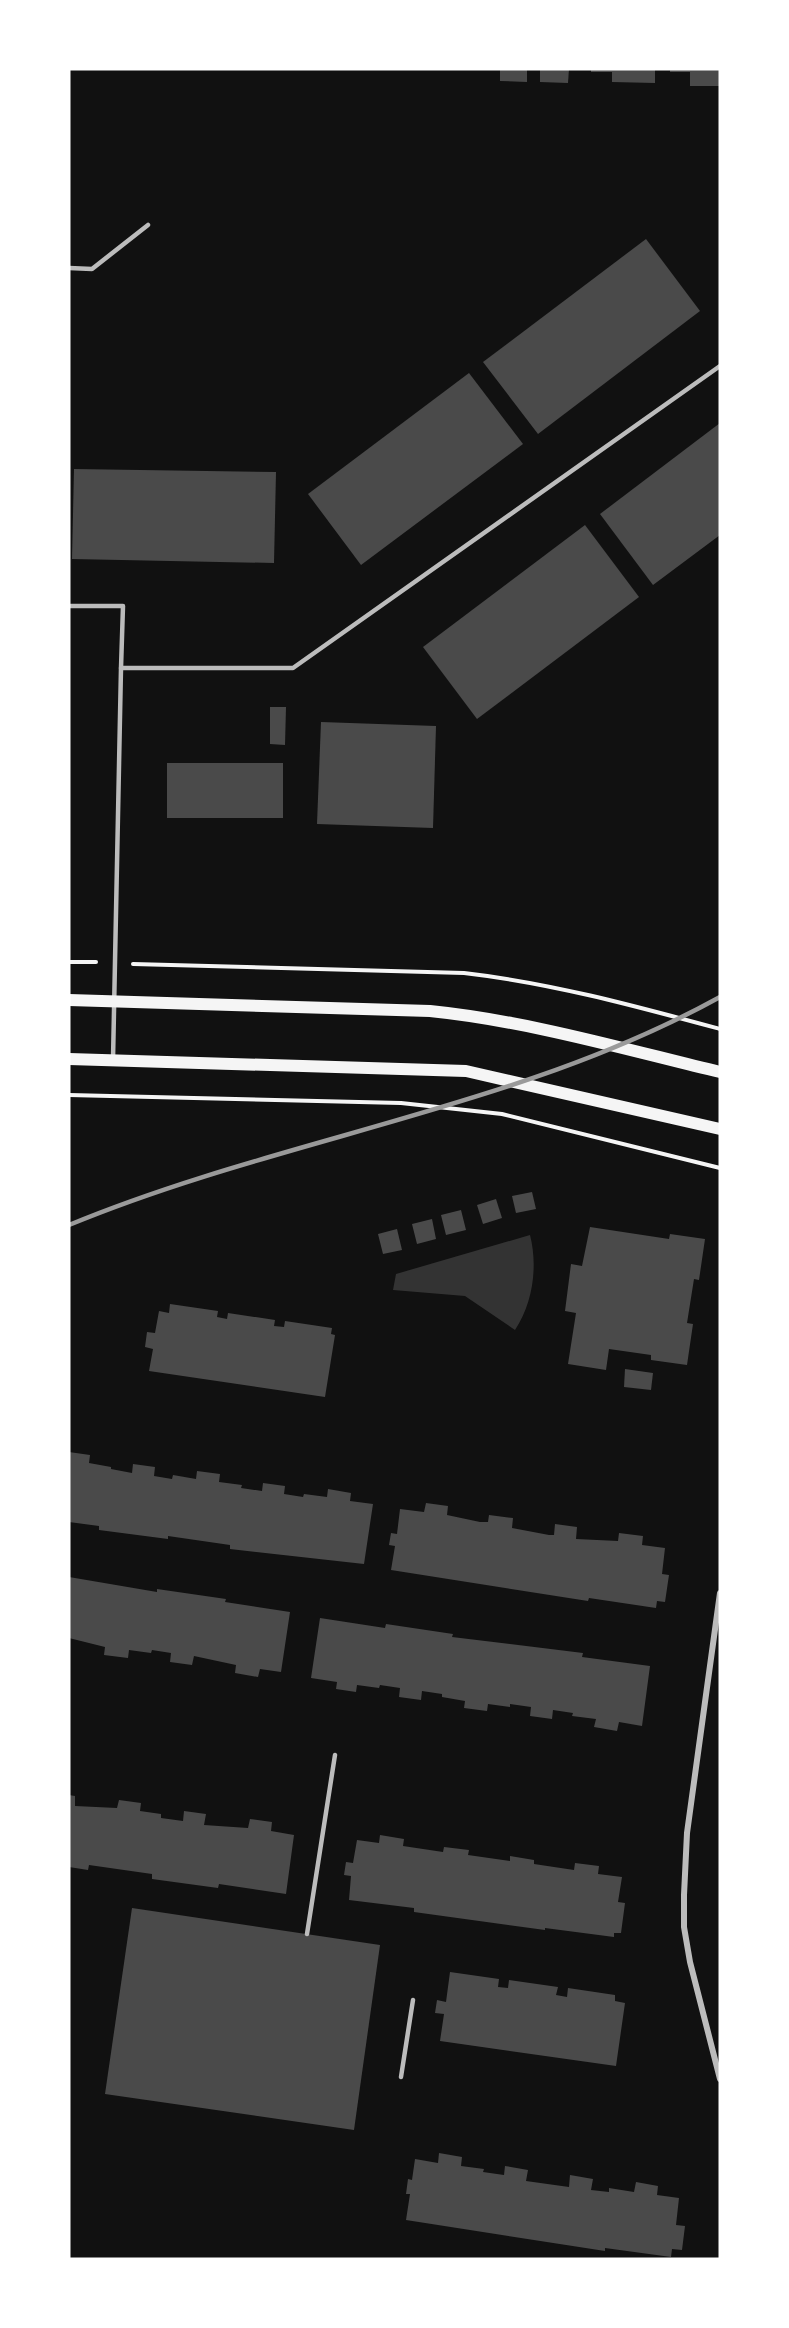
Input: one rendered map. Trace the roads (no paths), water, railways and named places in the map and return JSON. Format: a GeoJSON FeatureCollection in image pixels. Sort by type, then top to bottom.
{"type":"FeatureCollection","features":[{"type":"Feature","properties":{"kind":"main road"},"geometry":{"type":"LineString","coordinates":[[69,1000],[430,1011],[512,1022],[720,1072]]}},
{"type":"Feature","properties":{"kind":"main road"},"geometry":{"type":"LineString","coordinates":[[69,1059],[466,1071],[720,1129]]}},
{"type":"Feature","properties":{"kind":"street"},"geometry":{"type":"LineString","coordinates":[[720,1593],[687,1833],[684,1927],[690,1962],[720,2079]]}},
{"type":"Feature","properties":{"kind":"lane"},"geometry":{"type":"LineString","coordinates":[[69,268],[92,269],[148,225]]}},
{"type":"Feature","properties":{"kind":"lane"},"geometry":{"type":"LineString","coordinates":[[121,668],[293,668],[720,366]]}},
{"type":"Feature","properties":{"kind":"lane"},"geometry":{"type":"LineString","coordinates":[[69,606],[123,606],[113,1060]]}},
{"type":"Feature","properties":{"kind":"lane"},"geometry":{"type":"LineString","coordinates":[[307,1934],[335,1755]]}},
{"type":"Feature","properties":{"kind":"lane"},"geometry":{"type":"LineString","coordinates":[[401,2077],[413,2000]]}},
{"type":"Feature","properties":{"kind":"railway"},"geometry":{"type":"LineString","coordinates":[[69,1225],[232,1168],[481,1095],[563,1068],[642,1035],[720,997]]}}]}
